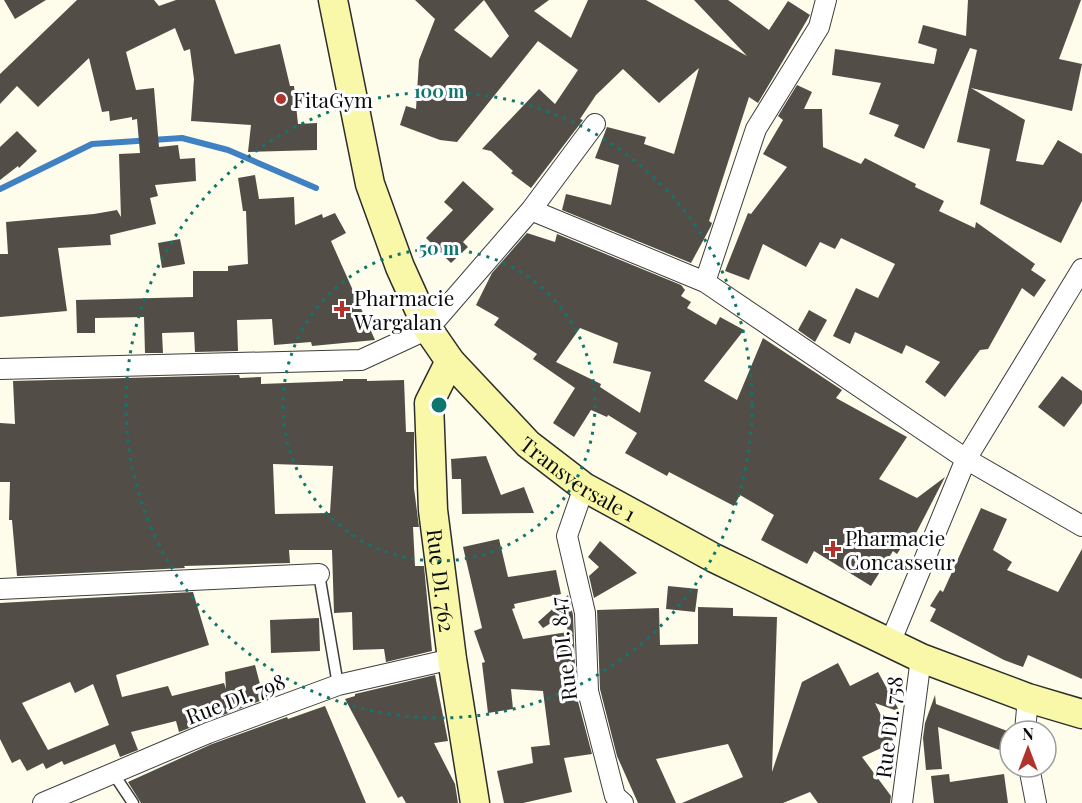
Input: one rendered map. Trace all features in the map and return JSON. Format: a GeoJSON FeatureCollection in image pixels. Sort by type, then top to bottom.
{"type":"FeatureCollection","features":[{"type":"Feature","properties":{"kind":"main road","name":"Transversale 1"},"geometry":{"type":"LineString","coordinates":[[333,0],[370,184],[400,267],[428,329],[450,361],[528,444],[584,488],[714,558],[921,658],[1028,698],[1082,714]]}},
{"type":"Feature","properties":{"kind":"main road","name":"Rue DI. 762"},"geometry":{"type":"LineString","coordinates":[[450,361],[429,404],[432,510],[452,659],[475,803]]}},
{"type":"Feature","properties":{"kind":"street"},"geometry":{"type":"LineString","coordinates":[[705,282],[756,129],[819,27],[826,0]]}},
{"type":"Feature","properties":{"kind":"street"},"geometry":{"type":"LineString","coordinates":[[0,369],[361,360],[428,329],[531,210],[595,124]]}},
{"type":"Feature","properties":{"kind":"street"},"geometry":{"type":"LineString","coordinates":[[531,210],[705,282],[966,459],[1082,526]]}},
{"type":"Feature","properties":{"kind":"street"},"geometry":{"type":"LineString","coordinates":[[890,643],[966,459],[1082,269]]}},
{"type":"Feature","properties":{"kind":"street","name":"Rue DI. 847"},"geometry":{"type":"LineString","coordinates":[[584,488],[567,536],[585,613],[588,691],[615,796],[623,803]]}},
{"type":"Feature","properties":{"kind":"street"},"geometry":{"type":"LineString","coordinates":[[0,589],[319,574]]}},
{"type":"Feature","properties":{"kind":"street","name":"Rue DI. 758"},"geometry":{"type":"LineString","coordinates":[[902,803],[921,658]]}},
{"type":"Feature","properties":{"kind":"street","name":"Rue DI. 798"},"geometry":{"type":"LineString","coordinates":[[43,803],[208,733],[338,685],[452,659]]}},
{"type":"Feature","properties":{"kind":"street"},"geometry":{"type":"LineString","coordinates":[[1026,719],[1028,698]]}},
{"type":"Feature","properties":{"kind":"street"},"geometry":{"type":"LineString","coordinates":[[1031,779],[1036,803]]}},
{"type":"Feature","properties":{"kind":"lane"},"geometry":{"type":"LineString","coordinates":[[319,574],[338,685]]}},
{"type":"Feature","properties":{"kind":"lane"},"geometry":{"type":"LineString","coordinates":[[113,773],[133,803]]}},
{"type":"Feature","properties":{"kind":"building"},"geometry":{"type":"Polygon","coordinates":[[[4,0],[46,0],[15,19],[4,0]]]}},
{"type":"Feature","properties":{"kind":"building"},"geometry":{"type":"Polygon","coordinates":[[[77,0],[154,0],[159,6],[176,0],[215,0],[235,54],[280,44],[290,86],[294,86],[298,124],[317,123],[317,150],[248,152],[251,125],[191,121],[194,79],[190,49],[184,51],[175,28],[126,52],[136,90],[154,88],[159,147],[178,145],[180,159],[195,158],[196,181],[155,185],[158,196],[150,198],[156,224],[110,235],[111,245],[58,248],[67,311],[0,317],[0,254],[8,254],[6,222],[117,210],[121,217],[119,154],[140,153],[137,119],[132,120],[132,117],[110,121],[109,111],[102,112],[89,58],[38,107],[17,86],[0,104],[0,74],[77,0]]]}},
{"type":"Feature","properties":{"kind":"building"},"geometry":{"type":"Polygon","coordinates":[[[415,0],[484,0],[549,0],[534,11],[571,38],[588,0],[646,0],[747,56],[694,0],[728,0],[769,30],[788,1],[810,15],[758,103],[749,97],[709,221],[712,223],[711,226],[691,263],[562,210],[566,194],[611,205],[619,165],[595,158],[607,127],[646,137],[644,144],[674,154],[699,68],[659,103],[623,69],[596,95],[580,119],[583,120],[531,188],[511,173],[513,171],[491,151],[482,149],[539,89],[555,104],[578,70],[538,41],[457,142],[440,140],[400,125],[406,106],[416,109],[419,60],[435,19],[415,0]],[[484,0],[454,30],[491,58],[509,36],[484,0]]]}},
{"type":"Feature","properties":{"kind":"building"},"geometry":{"type":"Polygon","coordinates":[[[968,0],[1081,0],[1059,59],[1082,64],[1072,111],[971,88],[1025,120],[1016,161],[1043,165],[1058,140],[1082,154],[1082,201],[1061,243],[980,204],[990,149],[957,142],[977,50],[970,48],[924,149],[894,136],[899,125],[869,114],[881,83],[832,75],[835,49],[934,64],[937,49],[918,43],[923,25],[966,36],[968,0]]]}},
{"type":"Feature","properties":{"kind":"building"},"geometry":{"type":"Polygon","coordinates":[[[797,85],[812,92],[804,109],[822,109],[823,147],[861,164],[865,158],[916,184],[915,187],[944,201],[939,211],[975,228],[976,222],[1035,264],[1031,270],[1046,280],[1034,297],[1022,288],[988,349],[980,350],[945,397],[925,382],[940,362],[906,345],[902,354],[855,332],[850,344],[833,336],[856,288],[878,298],[895,264],[841,238],[835,249],[820,242],[806,267],[763,244],[749,280],[725,271],[748,213],[751,214],[787,167],[763,154],[783,120],[778,116],[797,85]]]}},
{"type":"Feature","properties":{"kind":"building"},"geometry":{"type":"Polygon","coordinates":[[[17,131],[37,151],[19,168],[18,166],[0,180],[0,147],[17,131]]]}},
{"type":"Feature","properties":{"kind":"building"},"geometry":{"type":"Polygon","coordinates":[[[255,175],[259,199],[294,197],[295,225],[322,214],[323,218],[335,213],[346,233],[331,241],[375,340],[312,346],[311,342],[274,345],[272,319],[237,320],[238,351],[195,352],[194,332],[162,333],[163,353],[145,353],[144,317],[95,318],[95,333],[77,333],[76,300],[193,297],[193,271],[228,271],[228,266],[248,264],[246,211],[243,211],[238,178],[255,175]]]}},
{"type":"Feature","properties":{"kind":"building"},"geometry":{"type":"Polygon","coordinates":[[[463,181],[494,209],[463,242],[468,247],[451,263],[426,238],[453,210],[444,202],[463,181]]]}},
{"type":"Feature","properties":{"kind":"building"},"geometry":{"type":"Polygon","coordinates":[[[527,233],[555,242],[557,234],[681,285],[685,290],[681,296],[691,302],[687,308],[716,325],[720,317],[744,330],[704,381],[737,400],[763,338],[842,390],[836,398],[907,437],[879,479],[917,498],[945,477],[913,539],[908,537],[897,554],[893,551],[871,586],[814,551],[807,564],[761,540],[774,515],[740,495],[734,506],[669,472],[667,476],[625,453],[637,433],[608,415],[607,417],[591,410],[574,437],[553,423],[575,388],[533,359],[537,354],[494,325],[499,318],[476,305],[492,273],[527,233]],[[580,328],[556,362],[601,384],[600,387],[640,413],[651,372],[613,363],[618,343],[580,328]]]}},
{"type":"Feature","properties":{"kind":"building"},"geometry":{"type":"Polygon","coordinates":[[[180,239],[185,264],[162,268],[158,243],[180,239]]]}},
{"type":"Feature","properties":{"kind":"building"},"geometry":{"type":"Polygon","coordinates":[[[809,310],[827,320],[815,342],[798,330],[809,310]]]}},
{"type":"Feature","properties":{"kind":"building"},"geometry":{"type":"Polygon","coordinates":[[[239,375],[240,378],[261,377],[261,384],[343,381],[343,379],[404,380],[406,432],[414,432],[414,488],[419,527],[413,527],[415,566],[424,566],[432,651],[386,662],[384,649],[353,650],[352,612],[334,613],[332,550],[289,550],[290,563],[184,566],[185,568],[17,576],[12,520],[9,520],[10,482],[0,482],[0,423],[15,424],[13,381],[239,375]],[[273,464],[275,514],[330,513],[333,466],[273,464]]]}},
{"type":"Feature","properties":{"kind":"building"},"geometry":{"type":"Polygon","coordinates":[[[1062,376],[1082,391],[1082,403],[1064,427],[1038,407],[1062,376]]]}},
{"type":"Feature","properties":{"kind":"building"},"geometry":{"type":"Polygon","coordinates":[[[486,456],[501,495],[524,487],[534,513],[462,514],[461,479],[452,479],[451,459],[486,456]]]}},
{"type":"Feature","properties":{"kind":"building"},"geometry":{"type":"Polygon","coordinates":[[[981,508],[1007,519],[993,550],[1012,562],[1007,570],[1058,592],[1082,549],[1082,679],[1028,655],[1023,667],[1004,660],[930,621],[936,609],[930,606],[940,590],[943,592],[981,508]]]}},
{"type":"Feature","properties":{"kind":"building"},"geometry":{"type":"Polygon","coordinates":[[[499,539],[508,577],[556,570],[561,594],[514,604],[515,608],[512,609],[523,639],[568,632],[564,615],[543,628],[538,622],[568,595],[573,615],[576,694],[592,754],[564,758],[572,792],[523,803],[504,803],[497,771],[533,763],[531,747],[550,745],[543,691],[511,689],[513,709],[488,713],[482,663],[485,662],[474,631],[482,628],[463,547],[499,539]]]}},
{"type":"Feature","properties":{"kind":"building"},"geometry":{"type":"Polygon","coordinates":[[[600,541],[637,573],[594,598],[589,576],[599,567],[588,557],[600,541]]]}},
{"type":"Feature","properties":{"kind":"building"},"geometry":{"type":"Polygon","coordinates":[[[668,586],[698,589],[695,612],[666,609],[668,586]]]}},
{"type":"Feature","properties":{"kind":"building"},"geometry":{"type":"Polygon","coordinates":[[[193,592],[209,645],[116,675],[122,697],[168,686],[172,696],[224,683],[226,689],[225,672],[255,665],[261,688],[266,687],[268,698],[179,732],[176,721],[131,732],[138,750],[120,757],[115,744],[64,765],[62,761],[46,769],[43,763],[27,771],[20,759],[12,763],[0,739],[0,603],[193,592]],[[70,682],[22,703],[48,750],[109,725],[93,684],[75,693],[70,682]]]}},
{"type":"Feature","properties":{"kind":"building"},"geometry":{"type":"Polygon","coordinates":[[[698,607],[733,608],[733,616],[777,617],[772,772],[802,682],[838,663],[850,686],[878,672],[900,712],[875,703],[894,742],[862,757],[891,796],[890,803],[818,803],[810,792],[783,803],[682,803],[743,777],[728,744],[656,759],[676,803],[638,803],[617,756],[600,689],[597,610],[659,608],[660,645],[698,644],[698,607]]]}},
{"type":"Feature","properties":{"kind":"building"},"geometry":{"type":"Polygon","coordinates":[[[319,618],[320,651],[271,653],[270,620],[319,618]]]}},
{"type":"Feature","properties":{"kind":"building"},"geometry":{"type":"Polygon","coordinates":[[[435,675],[448,741],[434,743],[455,784],[458,803],[406,803],[402,796],[398,798],[345,699],[355,694],[435,675]]]}},
{"type":"Feature","properties":{"kind":"building"},"geometry":{"type":"Polygon","coordinates":[[[935,695],[936,704],[998,727],[998,750],[938,727],[942,769],[926,770],[923,738],[925,723],[935,695]]]}},
{"type":"Feature","properties":{"kind":"building"},"geometry":{"type":"Polygon","coordinates":[[[325,706],[366,803],[141,803],[128,782],[212,744],[325,706]]]}},
{"type":"Feature","properties":{"kind":"building"},"geometry":{"type":"Polygon","coordinates":[[[949,774],[950,782],[998,775],[998,779],[1005,779],[1008,803],[934,803],[931,776],[949,774]]]}},
{"type":"Feature","properties":{"kind":"waterway"},"geometry":{"type":"LineString","coordinates":[[0,189],[92,144],[182,138],[228,150],[316,188]]}},
{"type":"Feature","properties":{"kind":"place","name":"FitaGym"},"geometry":{"type":"Point","coordinates":[281,99]}},
{"type":"Feature","properties":{"kind":"place","name":"Pharmacie Wargalan"},"geometry":{"type":"Point","coordinates":[342,309]}},
{"type":"Feature","properties":{"kind":"place","name":"Pharmacie Concasseur"},"geometry":{"type":"Point","coordinates":[833,549]}}]}
